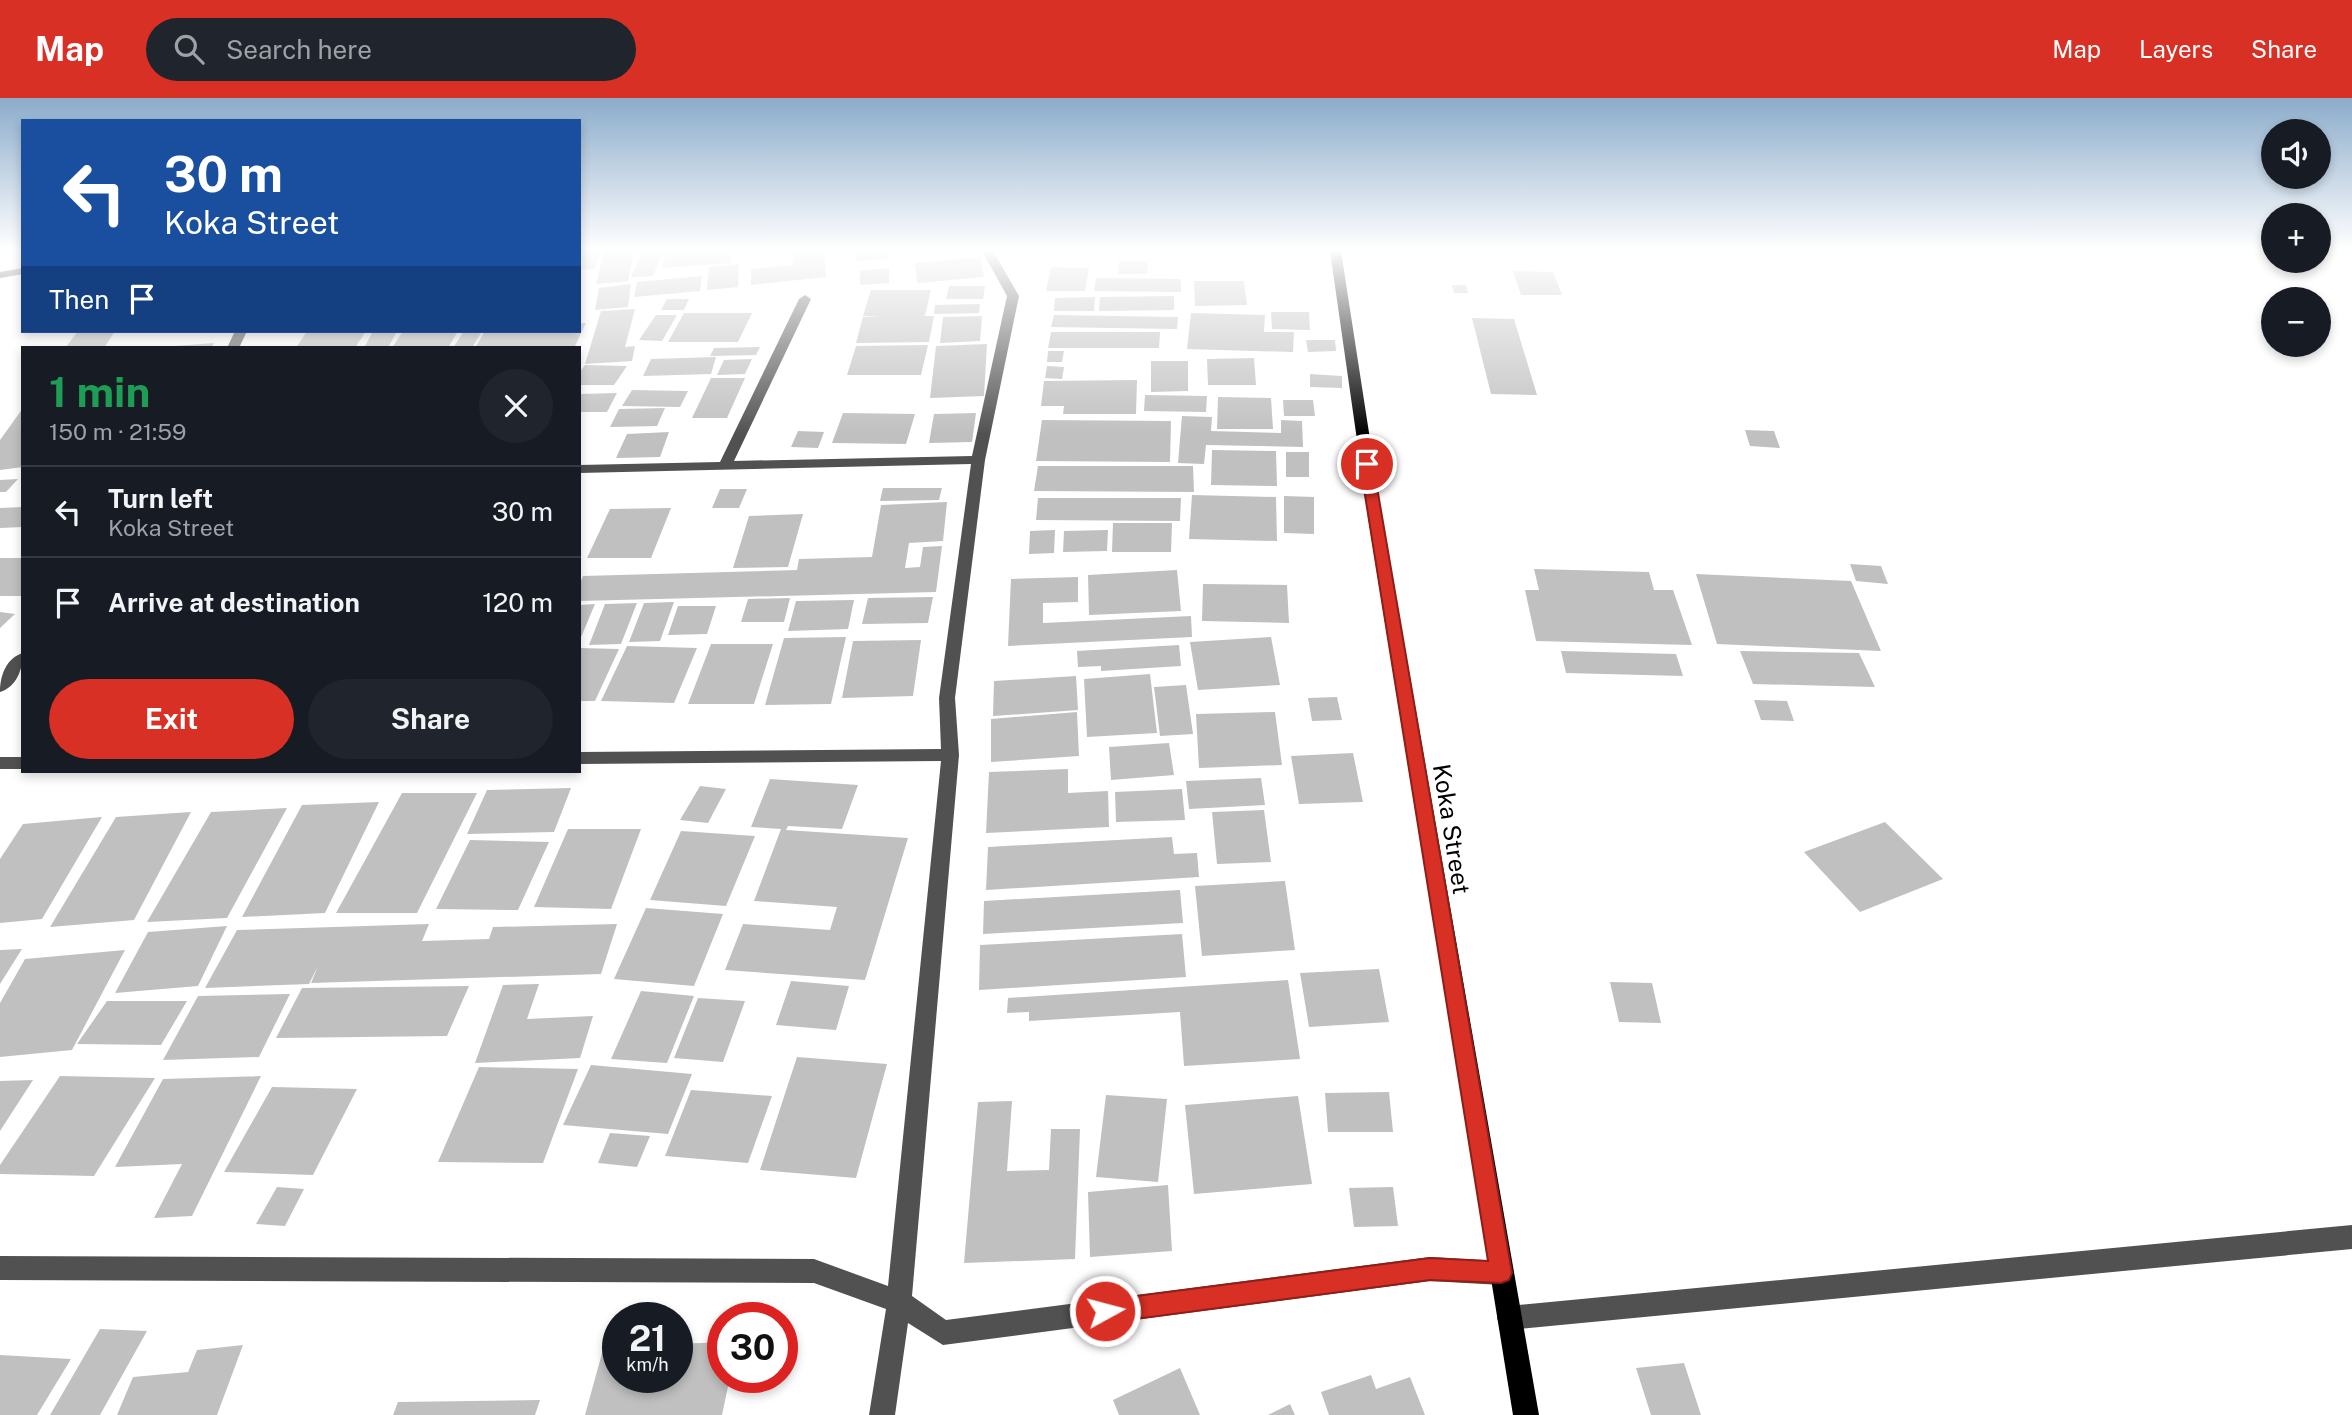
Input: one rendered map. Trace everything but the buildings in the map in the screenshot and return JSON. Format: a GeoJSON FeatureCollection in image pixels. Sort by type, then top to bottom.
{"type":"FeatureCollection","features":[{"type":"Feature","properties":{"kind":"main road","name":"Koka Street"},"geometry":{"type":"LineString","coordinates":[[1344,312],[1375,517],[1526,1415]]}},
{"type":"Feature","properties":{"kind":"street"},"geometry":{"type":"LineString","coordinates":[[725,466],[799,312]]}},
{"type":"Feature","properties":{"kind":"street"},"geometry":{"type":"LineString","coordinates":[[882,1415],[899,1302],[950,755],[947,698],[978,460],[1009,312]]}},
{"type":"Feature","properties":{"kind":"street"},"geometry":{"type":"LineString","coordinates":[[581,469],[978,460]]}},
{"type":"Feature","properties":{"kind":"street"},"geometry":{"type":"LineString","coordinates":[[0,686],[21,660]]}},
{"type":"Feature","properties":{"kind":"street"},"geometry":{"type":"LineString","coordinates":[[581,758],[950,755]]}},
{"type":"Feature","properties":{"kind":"street"},"geometry":{"type":"LineString","coordinates":[[0,763],[21,763]]}},
{"type":"Feature","properties":{"kind":"street"},"geometry":{"type":"LineString","coordinates":[[1509,1318],[2352,1237]]}},
{"type":"Feature","properties":{"kind":"street"},"geometry":{"type":"LineString","coordinates":[[0,1268],[814,1271],[899,1302],[943,1333],[1430,1269],[1501,1273]]}},
{"type":"Feature","properties":{"kind":"route"},"geometry":{"type":"LineString","coordinates":[[1105,1311],[1430,1269],[1501,1273],[1367,464]]}}]}
